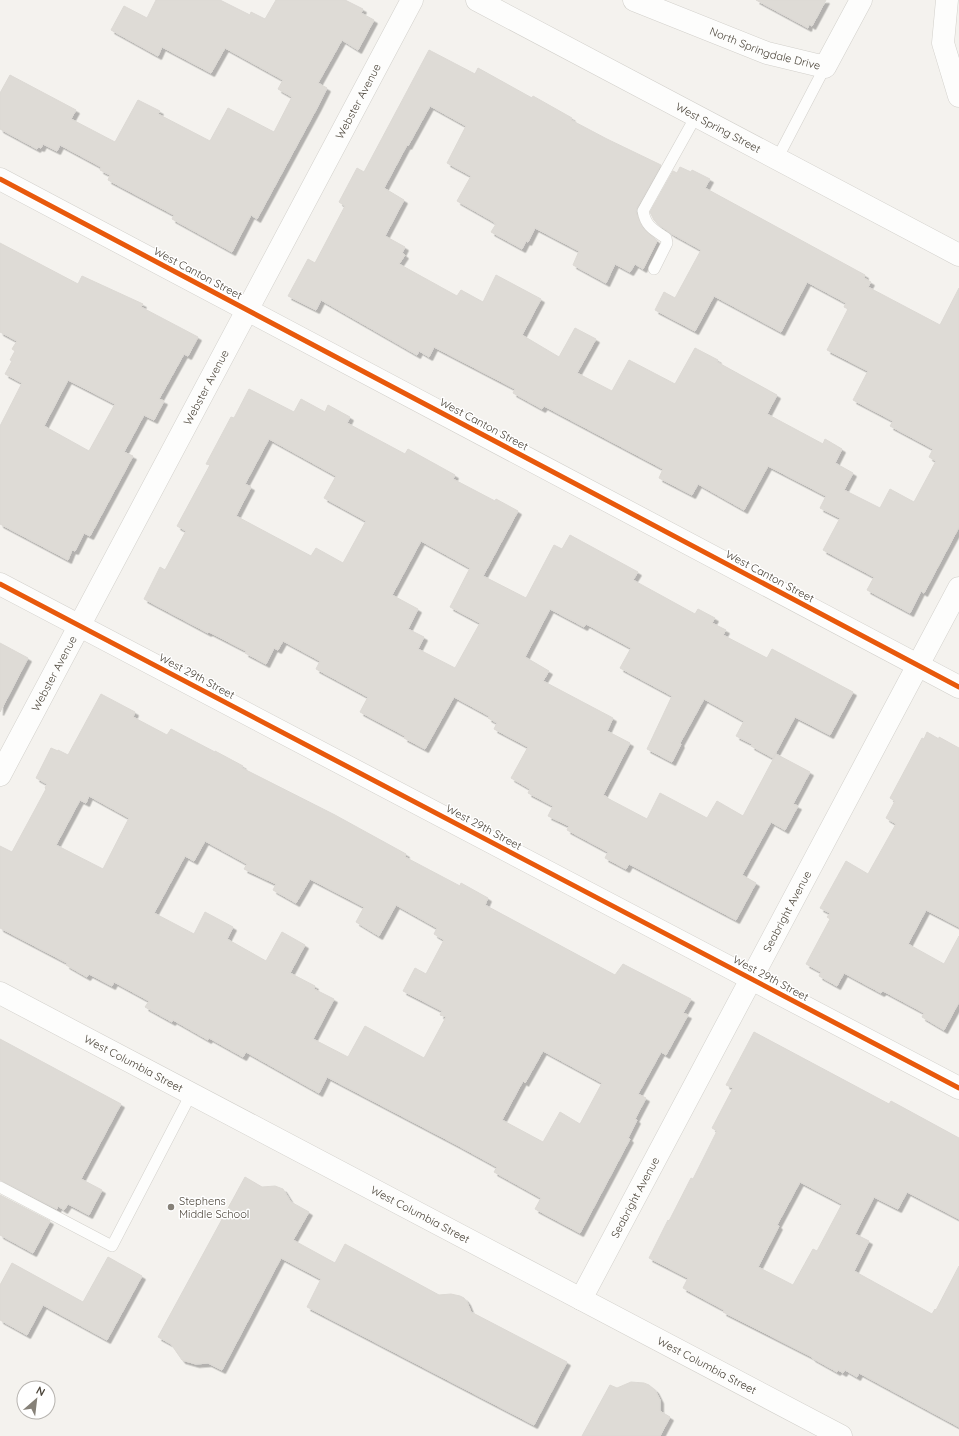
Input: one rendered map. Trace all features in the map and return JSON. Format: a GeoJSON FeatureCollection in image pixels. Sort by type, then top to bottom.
{"type":"FeatureCollection","features":[{"type":"Feature","properties":{"kind":"street","name":"Webster Avenue"},"geometry":{"type":"LineString","coordinates":[[0,775],[412,0]]}},
{"type":"Feature","properties":{"kind":"street","name":"West Spring Street"},"geometry":{"type":"LineString","coordinates":[[477,0],[959,256]]}},
{"type":"Feature","properties":{"kind":"street","name":"North Springdale Drive"},"geometry":{"type":"LineString","coordinates":[[634,0],[767,53],[825,67],[861,0]]}},
{"type":"Feature","properties":{"kind":"street"},"geometry":{"type":"LineString","coordinates":[[947,0],[943,43],[959,96]]}},
{"type":"Feature","properties":{"kind":"street","name":"West Canton Street"},"geometry":{"type":"LineString","coordinates":[[0,179],[959,687]]}},
{"type":"Feature","properties":{"kind":"street","name":"West 29th Street"},"geometry":{"type":"LineString","coordinates":[[0,584],[959,1088]]}},
{"type":"Feature","properties":{"kind":"street","name":"Seabright Avenue"},"geometry":{"type":"LineString","coordinates":[[581,1299],[959,588]]}},
{"type":"Feature","properties":{"kind":"street","name":"West Columbia Street"},"geometry":{"type":"LineString","coordinates":[[0,993],[841,1436]]}},
{"type":"Feature","properties":{"kind":"lane"},"geometry":{"type":"LineString","coordinates":[[777,159],[825,67]]}},
{"type":"Feature","properties":{"kind":"lane"},"geometry":{"type":"LineString","coordinates":[[654,269],[667,243],[666,238],[652,229],[644,220],[643,211],[696,116]]}},
{"type":"Feature","properties":{"kind":"lane"},"geometry":{"type":"LineString","coordinates":[[0,1187],[112,1246],[191,1094]]}},
{"type":"Feature","properties":{"kind":"building"},"geometry":{"type":"Polygon","coordinates":[[[156,0],[220,0],[250,15],[251,12],[265,19],[276,0],[345,0],[363,9],[361,13],[374,20],[358,50],[342,40],[318,83],[327,88],[317,108],[257,219],[251,215],[232,252],[172,219],[174,215],[108,180],[110,175],[100,170],[101,167],[60,145],[57,151],[43,144],[41,148],[38,147],[37,149],[0,129],[0,93],[10,75],[76,110],[71,119],[115,142],[138,100],[160,111],[158,114],[210,141],[228,108],[274,132],[292,97],[278,89],[283,80],[225,48],[211,73],[162,47],[158,56],[111,30],[124,6],[147,18],[156,0]]]}},
{"type":"Feature","properties":{"kind":"building"},"geometry":{"type":"Polygon","coordinates":[[[756,0],[826,0],[812,26],[809,24],[808,28],[756,0]]]}},
{"type":"Feature","properties":{"kind":"building"},"geometry":{"type":"Polygon","coordinates":[[[429,50],[475,74],[478,68],[532,98],[533,96],[572,118],[571,120],[661,165],[636,212],[643,228],[657,241],[643,269],[635,264],[630,272],[615,264],[606,283],[573,265],[579,251],[535,228],[528,242],[526,241],[522,249],[491,232],[496,224],[494,222],[457,201],[471,176],[447,163],[466,126],[430,106],[384,188],[404,200],[385,236],[405,247],[402,253],[405,255],[399,264],[457,296],[461,290],[483,302],[496,275],[541,299],[522,335],[559,357],[575,328],[596,339],[577,373],[612,391],[629,360],[675,384],[695,348],[718,360],[717,362],[777,395],[767,414],[823,444],[825,439],[842,449],[835,463],[853,473],[844,490],[880,508],[890,489],[914,502],[936,461],[929,457],[933,449],[890,426],[893,421],[853,400],[868,371],[827,350],[848,309],[844,307],[846,303],[807,282],[781,332],[714,296],[695,331],[655,310],[664,292],[675,298],[701,250],[659,225],[654,220],[650,212],[673,171],[677,173],[680,167],[691,172],[692,170],[710,179],[705,188],[865,275],[864,278],[871,282],[868,287],[940,325],[959,288],[959,527],[924,593],[921,591],[910,613],[867,590],[874,577],[823,550],[840,518],[820,508],[826,496],[768,466],[744,510],[698,484],[692,495],[659,478],[663,469],[544,406],[542,409],[513,393],[515,389],[434,347],[429,357],[419,351],[417,355],[321,300],[316,310],[288,296],[308,259],[315,263],[345,206],[339,202],[357,168],[364,172],[429,50]]]}},
{"type":"Feature","properties":{"kind":"building"},"geometry":{"type":"Polygon","coordinates":[[[0,243],[78,284],[82,276],[143,304],[141,307],[198,337],[188,356],[184,354],[159,399],[164,401],[154,420],[144,415],[124,452],[133,456],[90,536],[84,533],[75,551],[72,550],[68,560],[0,524],[0,426],[22,383],[5,374],[12,361],[10,360],[15,351],[12,349],[17,341],[0,332],[0,243]],[[68,380],[44,426],[89,451],[115,404],[68,380]]]}},
{"type":"Feature","properties":{"kind":"building"},"geometry":{"type":"Polygon","coordinates":[[[249,389],[294,412],[301,399],[325,412],[328,405],[350,417],[347,423],[405,454],[408,449],[455,475],[453,479],[518,511],[483,576],[526,598],[554,545],[562,549],[570,535],[638,572],[633,580],[695,614],[698,609],[715,618],[712,623],[726,630],[723,635],[767,658],[772,649],[853,692],[830,735],[795,717],[773,758],[751,746],[752,744],[736,736],[744,721],[704,699],[680,743],[681,744],[672,762],[647,749],[672,696],[620,668],[631,648],[586,624],[584,627],[550,609],[525,657],[549,671],[543,681],[613,718],[607,731],[630,743],[603,795],[647,819],[660,793],[707,818],[717,801],[743,816],[776,754],[810,772],[793,804],[798,806],[785,830],[771,822],[742,875],[756,883],[736,920],[629,864],[626,869],[605,858],[608,852],[567,830],[569,826],[548,816],[553,806],[528,793],[530,789],[511,778],[528,747],[494,729],[497,723],[488,718],[489,716],[454,697],[425,749],[404,738],[405,736],[360,712],[368,697],[316,669],[320,661],[283,641],[278,650],[274,648],[266,664],[245,653],[246,651],[209,632],[208,633],[144,599],[160,567],[165,570],[186,531],[177,526],[210,465],[206,464],[231,417],[234,418],[249,389]],[[269,439],[245,484],[251,487],[236,516],[311,556],[316,548],[343,563],[366,521],[324,498],[336,476],[269,439]],[[421,541],[392,595],[418,609],[408,629],[424,637],[418,649],[455,668],[480,623],[450,607],[470,568],[421,541]]]}},
{"type":"Feature","properties":{"kind":"building"},"geometry":{"type":"Polygon","coordinates":[[[0,643],[28,658],[0,712],[0,643]]]}},
{"type":"Feature","properties":{"kind":"building"},"geometry":{"type":"Polygon","coordinates":[[[101,694],[135,712],[133,717],[167,735],[171,729],[215,751],[243,766],[242,768],[335,815],[406,854],[405,857],[460,886],[461,883],[488,898],[485,905],[615,975],[623,964],[691,999],[683,1013],[688,1015],[666,1055],[661,1052],[638,1094],[646,1098],[635,1119],[637,1120],[628,1138],[630,1139],[580,1233],[535,1209],[541,1198],[494,1172],[497,1167],[455,1144],[327,1077],[319,1093],[246,1052],[243,1057],[209,1038],[208,1040],[173,1020],[172,1022],[145,1007],[149,1001],[114,982],[112,986],[89,974],[87,977],[66,965],[67,963],[0,928],[0,846],[12,852],[46,789],[47,784],[36,778],[51,748],[68,755],[101,694]],[[89,796],[86,803],[80,800],[56,845],[103,869],[129,818],[89,796]],[[205,841],[194,861],[185,856],[154,913],[194,934],[205,912],[233,927],[227,939],[266,961],[282,932],[305,945],[290,973],[315,986],[314,989],[334,999],[313,1039],[348,1057],[365,1026],[424,1058],[446,1017],[440,1015],[442,1011],[403,991],[415,968],[426,974],[444,940],[434,934],[437,928],[396,905],[379,936],[356,922],[364,907],[310,879],[296,903],[273,890],[276,884],[244,869],[247,864],[205,841]],[[543,1051],[525,1083],[523,1081],[502,1120],[543,1142],[560,1112],[580,1124],[602,1083],[543,1051]]]}},
{"type":"Feature","properties":{"kind":"building"},"geometry":{"type":"Polygon","coordinates":[[[927,732],[959,748],[959,927],[926,910],[908,944],[944,964],[959,936],[959,1002],[944,1030],[922,1017],[924,1013],[883,991],[881,993],[844,973],[837,986],[819,976],[821,972],[806,964],[830,919],[827,917],[830,913],[820,908],[846,861],[868,874],[896,824],[886,818],[895,801],[890,798],[922,738],[924,739],[927,732]]]}},
{"type":"Feature","properties":{"kind":"building"},"geometry":{"type":"Polygon","coordinates":[[[754,1032],[889,1104],[891,1101],[959,1138],[959,1219],[907,1192],[898,1209],[874,1197],[855,1234],[869,1241],[854,1271],[932,1314],[935,1309],[936,1310],[959,1266],[959,1427],[859,1373],[857,1377],[845,1370],[843,1373],[838,1370],[837,1372],[812,1357],[723,1312],[724,1310],[683,1288],[688,1278],[649,1258],[691,1178],[693,1179],[717,1131],[712,1128],[733,1088],[726,1085],[754,1032]],[[800,1182],[777,1225],[779,1226],[758,1267],[793,1285],[813,1249],[817,1251],[842,1204],[800,1182]]]}},
{"type":"Feature","properties":{"kind":"building"},"geometry":{"type":"Polygon","coordinates":[[[0,1039],[121,1104],[81,1179],[102,1190],[89,1215],[68,1204],[64,1210],[58,1206],[57,1209],[0,1180],[0,1039]]]}},
{"type":"Feature","properties":{"kind":"building"},"geometry":{"type":"Polygon","coordinates":[[[245,1177],[262,1187],[275,1186],[283,1189],[291,1202],[309,1212],[293,1240],[335,1263],[345,1244],[439,1295],[451,1294],[464,1298],[471,1312],[567,1362],[534,1425],[307,1307],[321,1279],[281,1258],[222,1370],[208,1363],[196,1364],[182,1360],[171,1344],[158,1337],[245,1177]]]}},
{"type":"Feature","properties":{"kind":"building"},"geometry":{"type":"Polygon","coordinates":[[[0,1195],[50,1221],[33,1253],[0,1235],[0,1195]]]}},
{"type":"Feature","properties":{"kind":"building"},"geometry":{"type":"Polygon","coordinates":[[[108,1257],[142,1276],[107,1340],[43,1305],[27,1335],[0,1320],[0,1285],[12,1263],[83,1302],[108,1257]]]}},
{"type":"Feature","properties":{"kind":"building"},"geometry":{"type":"Polygon","coordinates":[[[631,1382],[644,1383],[655,1390],[660,1400],[660,1411],[670,1417],[660,1436],[582,1436],[610,1385],[617,1388],[631,1382]]]}},
{"type":"Feature","properties":{"kind":"cycle path"},"geometry":{"type":"LineString","coordinates":[[0,179],[959,687]]}},
{"type":"Feature","properties":{"kind":"cycle path"},"geometry":{"type":"LineString","coordinates":[[0,584],[959,1088]]}},
{"type":"Feature","properties":{"kind":"place","name":"Stephens Middle School"},"geometry":{"type":"Point","coordinates":[171,1207]}}]}
